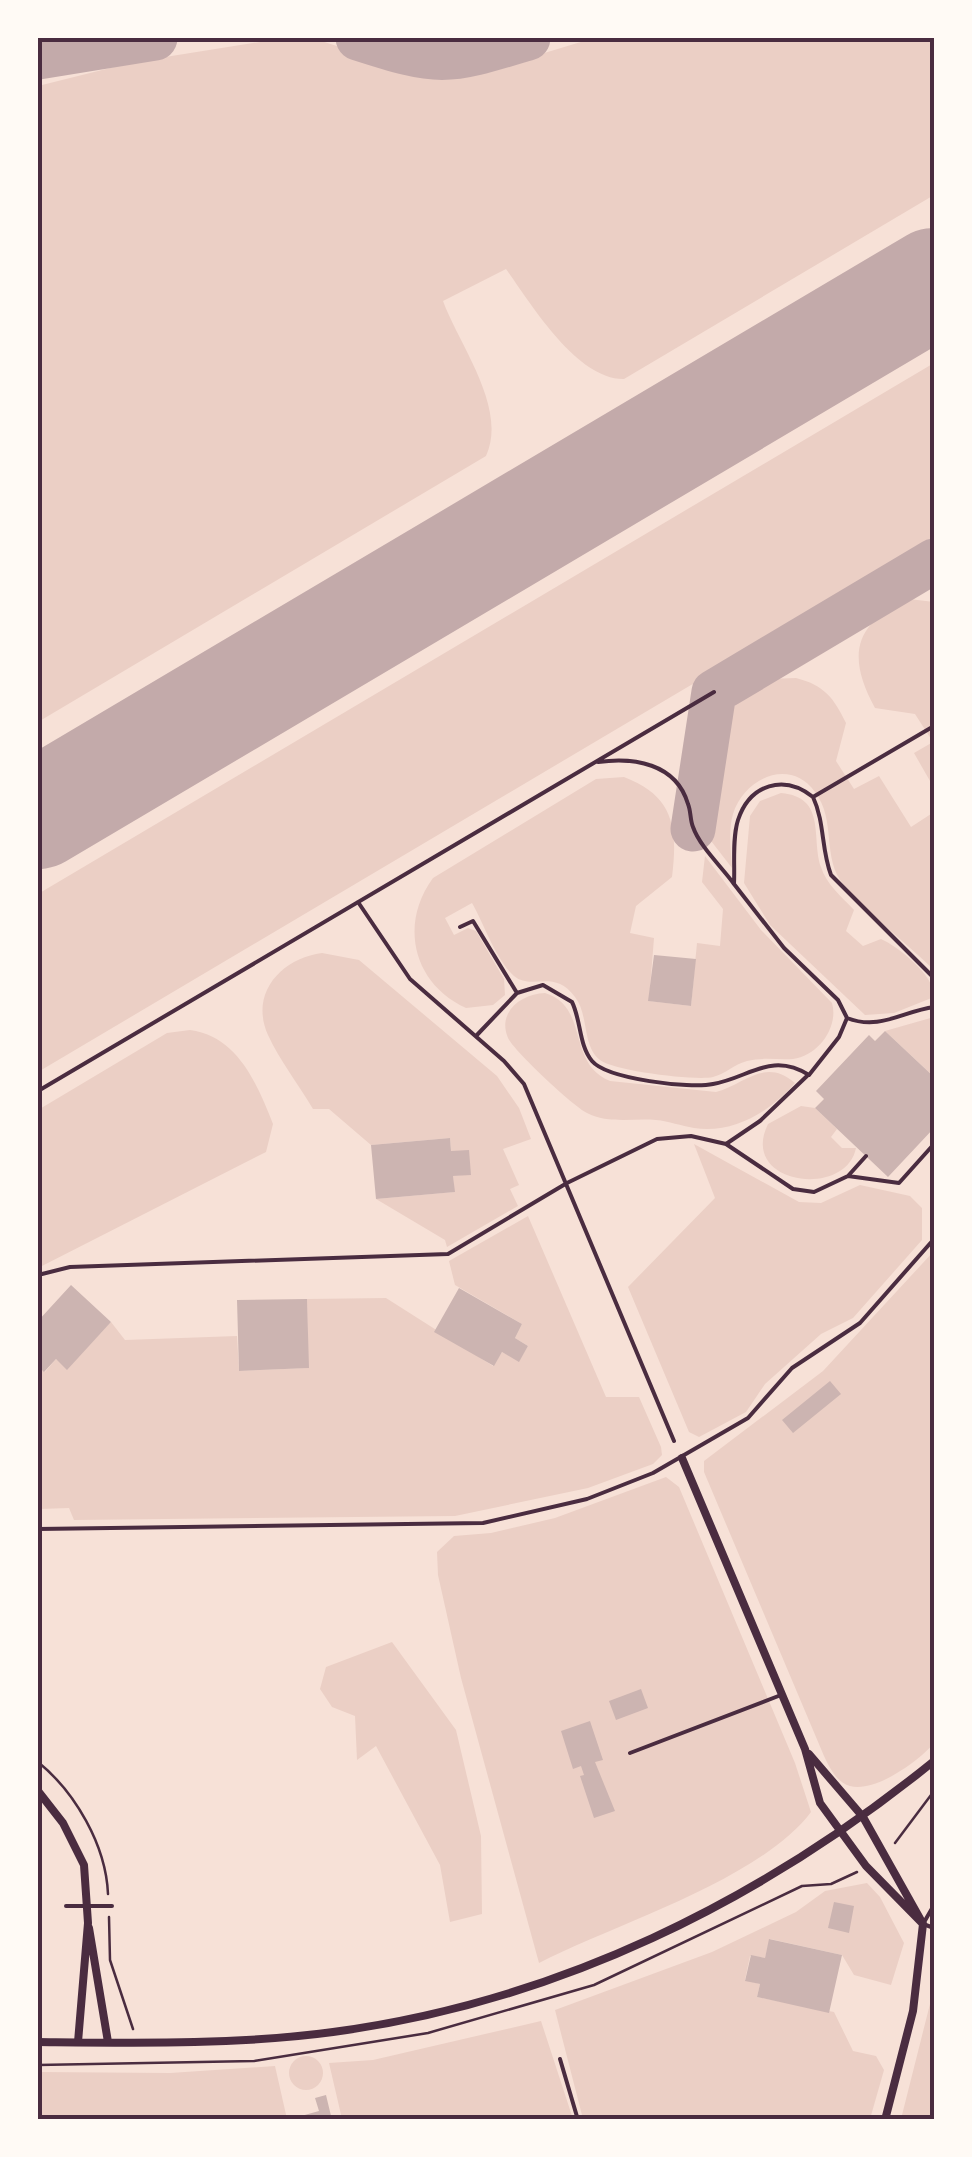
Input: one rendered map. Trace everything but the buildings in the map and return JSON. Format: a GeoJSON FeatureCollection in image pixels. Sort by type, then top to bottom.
{"type":"FeatureCollection","features":[{"type":"Feature","properties":{"kind":"street"},"geometry":{"type":"LineString","coordinates":[[682,1458],[805,1749],[820,1802],[838,1832],[923,1924]]}},
{"type":"Feature","properties":{"kind":"street"},"geometry":{"type":"LineString","coordinates":[[805,1749],[863,1817],[923,1924],[913,2012],[885,2120]]}},
{"type":"Feature","properties":{"kind":"street"},"geometry":{"type":"LineString","coordinates":[[38,2042],[332,2032],[486,2002],[628,1951],[737,1896],[863,1817],[934,1761]]}},
{"type":"Feature","properties":{"kind":"street"},"geometry":{"type":"LineString","coordinates":[[38,1792],[64,1823],[84,1864],[88,1923],[78,2042]]}},
{"type":"Feature","properties":{"kind":"street"},"geometry":{"type":"LineString","coordinates":[[88,1923],[98,1962],[108,2042]]}},
{"type":"Feature","properties":{"kind":"lane"},"geometry":{"type":"LineString","coordinates":[[38,1091],[714,692]]}},
{"type":"Feature","properties":{"kind":"lane"},"geometry":{"type":"LineString","coordinates":[[813,798],[934,726]]}},
{"type":"Feature","properties":{"kind":"lane"},"geometry":{"type":"LineString","coordinates":[[596,762],[627,758],[652,764],[672,778],[682,790],[693,829],[784,948],[838,1000],[846,1018],[839,1036],[808,1075],[760,1120],[726,1144]]}},
{"type":"Feature","properties":{"kind":"lane"},"geometry":{"type":"LineString","coordinates":[[734,884],[738,822],[749,800],[758,790],[788,783],[813,798],[824,826],[824,858],[831,875],[934,978]]}},
{"type":"Feature","properties":{"kind":"lane"},"geometry":{"type":"LineString","coordinates":[[358,902],[410,979],[524,1084],[674,1442]]}},
{"type":"Feature","properties":{"kind":"lane"},"geometry":{"type":"LineString","coordinates":[[460,927],[473,921],[517,993]]}},
{"type":"Feature","properties":{"kind":"lane"},"geometry":{"type":"LineString","coordinates":[[476,1036],[517,993],[543,985],[564,994],[576,1010],[588,1054],[614,1074],[698,1086],[770,1064],[791,1066],[808,1075]]}},
{"type":"Feature","properties":{"kind":"lane"},"geometry":{"type":"LineString","coordinates":[[846,1018],[862,1024],[881,1022],[934,1008]]}},
{"type":"Feature","properties":{"kind":"lane"},"geometry":{"type":"LineString","coordinates":[[38,1275],[70,1267],[448,1254],[567,1183],[657,1139],[691,1136],[726,1144],[793,1189],[814,1192],[848,1176],[866,1156]]}},
{"type":"Feature","properties":{"kind":"lane"},"geometry":{"type":"LineString","coordinates":[[848,1176],[899,1184],[934,1144]]}},
{"type":"Feature","properties":{"kind":"lane"},"geometry":{"type":"LineString","coordinates":[[38,1529],[483,1524],[588,1498],[682,1458],[748,1418],[792,1368],[860,1323],[934,1239]]}},
{"type":"Feature","properties":{"kind":"lane"},"geometry":{"type":"LineString","coordinates":[[630,1753],[781,1695]]}},
{"type":"Feature","properties":{"kind":"lane"},"geometry":{"type":"LineString","coordinates":[[934,1905],[923,1924],[934,1928]]}},
{"type":"Feature","properties":{"kind":"lane"},"geometry":{"type":"LineString","coordinates":[[66,1906],[112,1906]]}},
{"type":"Feature","properties":{"kind":"lane"},"geometry":{"type":"LineString","coordinates":[[560,2059],[578,2120]]}},
{"type":"Feature","properties":{"kind":"shaded area"},"geometry":{"type":"Polygon","coordinates":[[[285,38],[312,38],[439,79],[468,76],[594,38],[934,38],[934,195],[624,379],[606,376],[573,354],[506,269],[443,301],[486,397],[491,437],[486,456],[38,722],[38,86],[134,62],[285,38]]]}},
{"type":"Feature","properties":{"kind":"shaded area"},"geometry":{"type":"Polygon","coordinates":[[[934,363],[934,541],[38,1072],[38,894],[934,363]]]}},
{"type":"Feature","properties":{"kind":"shaded area"},"geometry":{"type":"Polygon","coordinates":[[[909,599],[934,602],[934,788],[914,753],[933,742],[915,714],[875,708],[861,673],[860,643],[866,631],[890,608],[909,599]]]}},
{"type":"Feature","properties":{"kind":"shaded area"},"geometry":{"type":"Polygon","coordinates":[[[796,678],[821,689],[842,714],[846,723],[836,761],[854,789],[879,776],[911,827],[934,812],[934,970],[844,885],[833,863],[822,803],[805,781],[781,774],[769,776],[747,790],[731,821],[732,868],[708,837],[732,708],[768,679],[796,678]]]}},
{"type":"Feature","properties":{"kind":"shaded area"},"geometry":{"type":"Polygon","coordinates":[[[624,777],[641,785],[663,804],[673,829],[672,877],[636,906],[630,933],[654,938],[649,1001],[691,1006],[697,943],[720,946],[723,909],[702,882],[705,856],[761,930],[832,1003],[829,1030],[811,1052],[793,1059],[747,1061],[704,1078],[655,1074],[608,1064],[590,1047],[575,997],[559,984],[528,982],[514,976],[496,951],[472,903],[445,918],[454,935],[468,928],[476,931],[504,979],[505,995],[493,1005],[466,1008],[434,984],[423,968],[417,951],[416,914],[433,878],[596,779],[624,777]]]}},
{"type":"Feature","properties":{"kind":"shaded area"},"geometry":{"type":"Polygon","coordinates":[[[781,793],[796,796],[811,811],[823,873],[854,910],[846,931],[863,946],[881,939],[897,949],[923,972],[934,997],[894,1013],[865,1015],[770,925],[744,883],[750,816],[760,801],[781,793]]]}},
{"type":"Feature","properties":{"kind":"shaded area"},"geometry":{"type":"Polygon","coordinates":[[[322,953],[359,960],[497,1076],[519,1108],[531,1139],[503,1149],[519,1185],[510,1189],[518,1206],[447,1247],[445,1240],[376,1199],[454,1192],[453,1176],[471,1174],[451,1151],[450,1138],[371,1145],[329,1109],[313,1109],[268,1035],[263,1005],[266,992],[282,970],[307,956],[322,953]]]}},
{"type":"Feature","properties":{"kind":"shaded area"},"geometry":{"type":"Polygon","coordinates":[[[545,993],[568,1010],[588,1062],[596,1073],[610,1081],[716,1092],[755,1075],[774,1072],[795,1083],[762,1112],[723,1128],[595,1116],[557,1089],[508,1038],[506,1020],[513,1006],[545,993]]]}},
{"type":"Feature","properties":{"kind":"shaded area"},"geometry":{"type":"Polygon","coordinates":[[[934,1017],[934,1072],[932,1075],[885,1031],[934,1017]]]}},
{"type":"Feature","properties":{"kind":"shaded area"},"geometry":{"type":"Polygon","coordinates":[[[190,1030],[221,1041],[252,1078],[273,1124],[266,1152],[38,1268],[38,1110],[167,1033],[190,1030]]]}},
{"type":"Feature","properties":{"kind":"shaded area"},"geometry":{"type":"Polygon","coordinates":[[[801,1106],[815,1108],[837,1129],[831,1137],[842,1148],[856,1148],[848,1164],[834,1174],[816,1179],[797,1178],[780,1172],[768,1161],[763,1145],[768,1124],[801,1106]]]}},
{"type":"Feature","properties":{"kind":"shaded area"},"geometry":{"type":"Polygon","coordinates":[[[694,1144],[799,1202],[821,1203],[860,1185],[910,1196],[922,1208],[922,1240],[853,1318],[821,1334],[765,1384],[746,1412],[699,1437],[689,1432],[628,1287],[715,1198],[694,1144]]]}},
{"type":"Feature","properties":{"kind":"shaded area"},"geometry":{"type":"Polygon","coordinates":[[[528,1216],[606,1397],[639,1397],[661,1447],[662,1455],[653,1464],[588,1488],[455,1516],[74,1520],[69,1508],[40,1509],[38,1519],[38,1366],[45,1372],[56,1359],[67,1369],[111,1322],[125,1340],[237,1336],[239,1371],[308,1368],[307,1299],[386,1298],[493,1366],[502,1352],[519,1361],[528,1346],[515,1338],[522,1324],[455,1285],[449,1261],[528,1216]]]}},
{"type":"Feature","properties":{"kind":"shaded area"},"geometry":{"type":"Polygon","coordinates":[[[934,1251],[934,1743],[884,1780],[850,1786],[837,1778],[824,1756],[704,1472],[704,1461],[823,1371],[934,1251]]]}},
{"type":"Feature","properties":{"kind":"shaded area"},"geometry":{"type":"Polygon","coordinates":[[[666,1477],[679,1487],[795,1763],[811,1812],[758,1859],[723,1879],[539,1963],[461,1678],[438,1575],[437,1552],[454,1536],[491,1533],[555,1518],[666,1477]]]}},
{"type":"Feature","properties":{"kind":"shaded area"},"geometry":{"type":"Polygon","coordinates":[[[392,1642],[456,1730],[481,1836],[482,1914],[450,1922],[440,1865],[376,1746],[357,1760],[355,1716],[332,1707],[320,1689],[326,1667],[392,1642]]]}},
{"type":"Feature","properties":{"kind":"shaded area"},"geometry":{"type":"Polygon","coordinates":[[[867,1883],[880,1897],[904,1943],[891,1985],[854,1975],[842,1955],[770,1939],[765,1958],[750,1956],[745,1980],[760,1984],[757,1997],[834,2012],[853,2051],[876,2056],[884,2070],[870,2119],[583,2119],[555,2010],[712,1952],[796,1912],[825,1891],[867,1883]]]}},
{"type":"Feature","properties":{"kind":"shaded area"},"geometry":{"type":"Polygon","coordinates":[[[934,2001],[934,2119],[901,2119],[930,2004],[934,2001]]]}},
{"type":"Feature","properties":{"kind":"shaded area"},"geometry":{"type":"Polygon","coordinates":[[[541,2021],[573,2119],[342,2119],[329,2063],[373,2060],[541,2021]]]}},
{"type":"Feature","properties":{"kind":"shaded area"},"geometry":{"type":"Polygon","coordinates":[[[306,2056],[318,2061],[323,2073],[318,2085],[306,2090],[294,2085],[289,2073],[294,2061],[306,2056]]]}},
{"type":"Feature","properties":{"kind":"shaded area"},"geometry":{"type":"Polygon","coordinates":[[[275,2066],[287,2119],[38,2119],[38,2072],[170,2073],[275,2066]]]}},
{"type":"Feature","properties":{"kind":"taxiway"},"geometry":{"type":"LineString","coordinates":[[38,57],[155,38]]}},
{"type":"Feature","properties":{"kind":"taxiway"},"geometry":{"type":"LineString","coordinates":[[358,38],[408,53],[443,58],[528,38]]}},
{"type":"Feature","properties":{"kind":"taxiway"},"geometry":{"type":"LineString","coordinates":[[693,829],[714,692],[934,561]]}},
{"type":"Feature","properties":{"kind":"runway"},"geometry":{"type":"LineString","coordinates":[[38,814],[934,283]]}}]}
